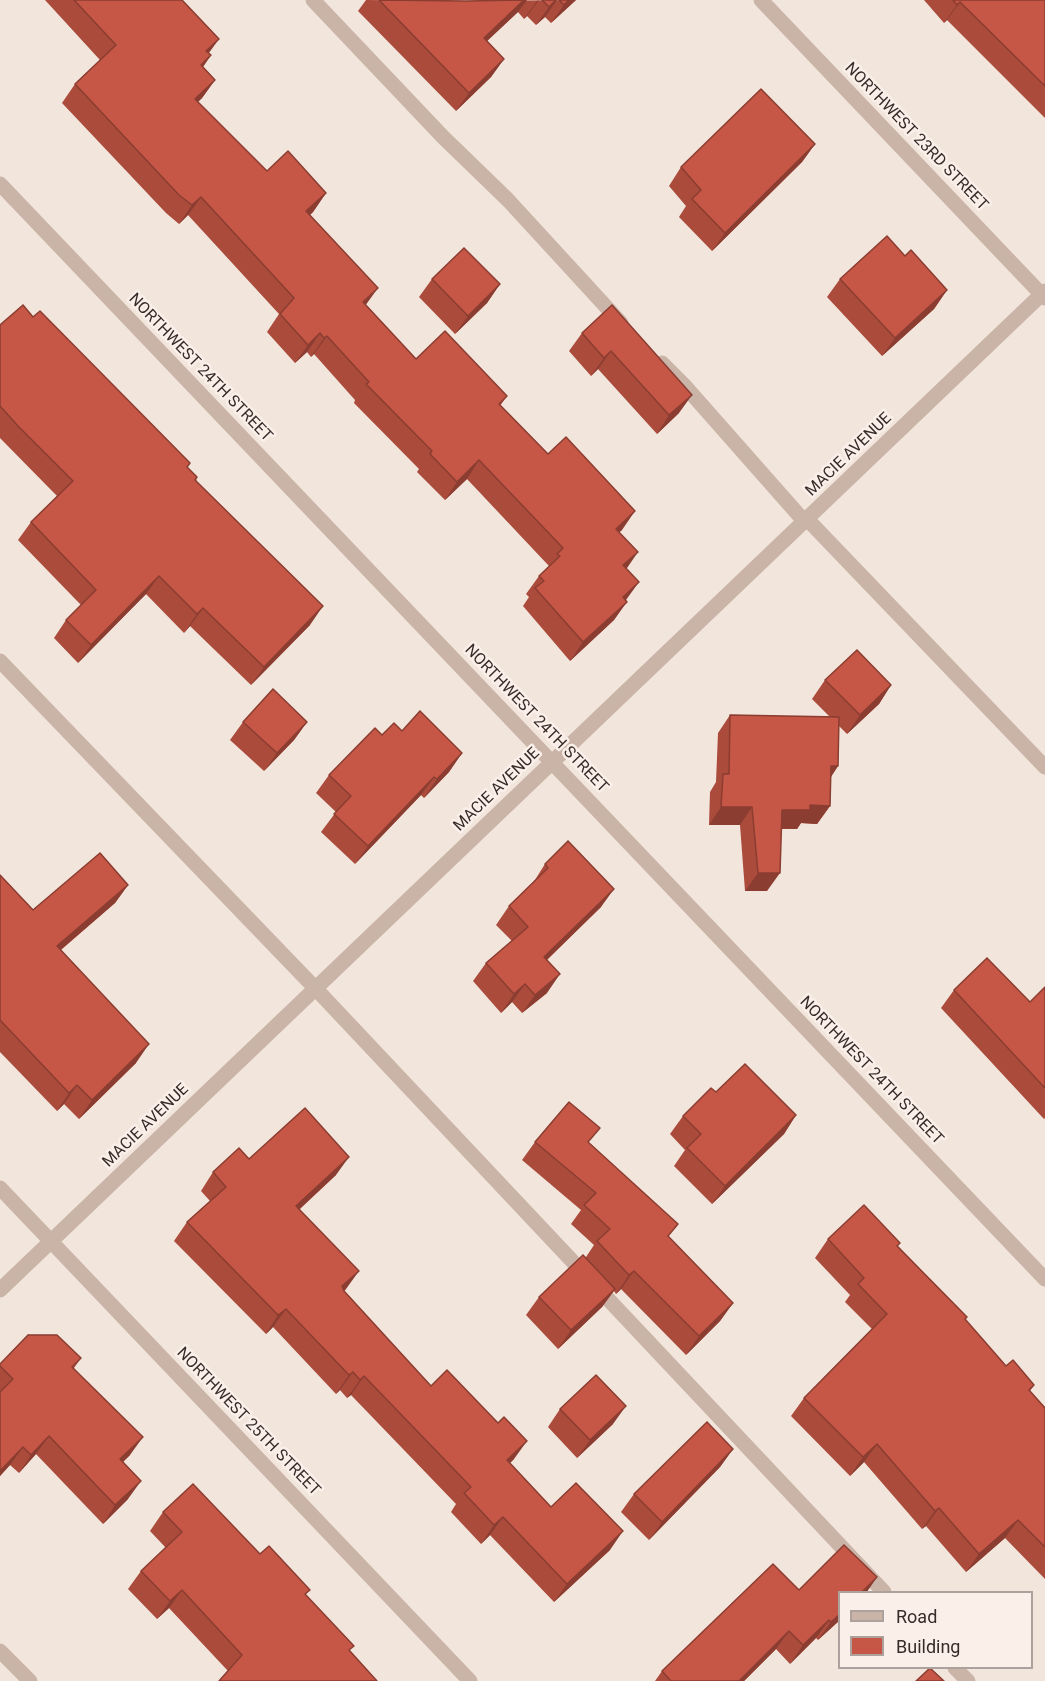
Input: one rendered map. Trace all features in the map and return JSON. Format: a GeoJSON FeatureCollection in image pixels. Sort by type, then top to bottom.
{"type":"FeatureCollection","features":[{"type":"Feature","properties":{"kind":"street"},"geometry":{"type":"LineString","coordinates":[[313,0],[443,137],[508,200],[633,335]]}},
{"type":"Feature","properties":{"kind":"street","name":"NORTHWEST 23RD STREET"},"geometry":{"type":"LineString","coordinates":[[761,0],[1044,294]]}},
{"type":"Feature","properties":{"kind":"street","name":"NORTHWEST 24TH STREET"},"geometry":{"type":"LineString","coordinates":[[0,184],[1045,1279]]}},
{"type":"Feature","properties":{"kind":"street","name":"MACIE AVENUE"},"geometry":{"type":"LineString","coordinates":[[0,1290],[1044,294]]}},
{"type":"Feature","properties":{"kind":"street"},"geometry":{"type":"LineString","coordinates":[[650,352],[684,385],[806,520],[1045,767]]}},
{"type":"Feature","properties":{"kind":"street"},"geometry":{"type":"LineString","coordinates":[[0,660],[315,989],[882,1591]]}},
{"type":"Feature","properties":{"kind":"street","name":"NORTHWEST 25TH STREET"},"geometry":{"type":"LineString","coordinates":[[0,1188],[470,1681]]}},
{"type":"Feature","properties":{"kind":"street"},"geometry":{"type":"LineString","coordinates":[[0,1651],[30,1681]]}},
{"type":"Feature","properties":{"kind":"street"},"geometry":{"type":"LineString","coordinates":[[956,1669],[968,1681]]}},
{"type":"Feature","properties":{"kind":"building"},"geometry":{"type":"Polygon","coordinates":[[[74,0],[182,0],[219,39],[206,51],[211,55],[201,65],[215,80],[195,99],[267,171],[288,151],[326,193],[306,211],[378,288],[363,302],[416,359],[445,331],[507,396],[499,404],[548,454],[566,437],[635,511],[616,529],[638,552],[623,565],[639,582],[623,597],[627,602],[583,642],[535,588],[544,581],[539,576],[560,556],[557,554],[563,548],[479,460],[457,482],[430,454],[432,451],[366,384],[369,382],[327,336],[324,338],[320,333],[308,345],[280,314],[294,298],[201,197],[192,205],[179,195],[75,84],[116,45],[74,0]]]}},
{"type":"Feature","properties":{"kind":"building"},"geometry":{"type":"Polygon","coordinates":[[[379,0],[524,0],[484,38],[504,59],[469,93],[379,0]]]}},
{"type":"Feature","properties":{"kind":"building"},"geometry":{"type":"Polygon","coordinates":[[[542,0],[556,0],[549,7],[542,0]]]}},
{"type":"Feature","properties":{"kind":"building"},"geometry":{"type":"Polygon","coordinates":[[[559,0],[569,0],[564,5],[559,0]]]}},
{"type":"Feature","properties":{"kind":"building"},"geometry":{"type":"Polygon","coordinates":[[[953,0],[1045,0],[1045,86],[960,2],[957,5],[953,0]]]}},
{"type":"Feature","properties":{"kind":"building"},"geometry":{"type":"Polygon","coordinates":[[[761,89],[815,144],[725,233],[692,199],[701,190],[681,167],[761,89]]]}},
{"type":"Feature","properties":{"kind":"building"},"geometry":{"type":"Polygon","coordinates":[[[887,236],[905,256],[911,250],[947,290],[895,338],[840,279],[887,236]]]}},
{"type":"Feature","properties":{"kind":"building"},"geometry":{"type":"Polygon","coordinates":[[[464,248],[500,284],[468,316],[432,279],[464,248]]]}},
{"type":"Feature","properties":{"kind":"building"},"geometry":{"type":"Polygon","coordinates":[[[23,305],[33,317],[40,311],[190,463],[187,467],[197,477],[195,480],[323,606],[264,667],[203,608],[197,614],[159,576],[91,645],[66,620],[96,590],[31,522],[73,481],[0,406],[0,325],[23,305]]]}},
{"type":"Feature","properties":{"kind":"building"},"geometry":{"type":"Polygon","coordinates":[[[612,305],[692,395],[669,415],[611,351],[604,358],[582,333],[612,305]]]}},
{"type":"Feature","properties":{"kind":"building"},"geometry":{"type":"Polygon","coordinates":[[[857,650],[891,685],[860,715],[825,680],[857,650]]]}},
{"type":"Feature","properties":{"kind":"building"},"geometry":{"type":"Polygon","coordinates":[[[273,689],[307,722],[277,753],[243,722],[273,689]]]}},
{"type":"Feature","properties":{"kind":"building"},"geometry":{"type":"Polygon","coordinates":[[[420,711],[462,753],[437,779],[434,777],[368,846],[334,814],[351,796],[329,775],[375,728],[382,735],[394,723],[402,731],[420,711]]]}},
{"type":"Feature","properties":{"kind":"building"},"geometry":{"type":"Polygon","coordinates":[[[730,715],[839,717],[838,766],[831,766],[830,806],[810,805],[810,810],[782,810],[780,873],[758,873],[752,807],[721,807],[723,774],[729,774],[730,715]]]}},
{"type":"Feature","properties":{"kind":"building"},"geometry":{"type":"Polygon","coordinates":[[[568,841],[614,889],[544,957],[560,974],[535,995],[525,984],[514,994],[486,963],[528,927],[509,906],[548,868],[545,864],[568,841]]]}},
{"type":"Feature","properties":{"kind":"building"},"geometry":{"type":"Polygon","coordinates":[[[100,853],[128,885],[57,946],[149,1044],[92,1100],[77,1085],[69,1093],[0,1020],[0,875],[33,910],[100,853]]]}},
{"type":"Feature","properties":{"kind":"building"},"geometry":{"type":"Polygon","coordinates":[[[987,958],[1030,1002],[1045,987],[1045,1088],[954,990],[987,958]]]}},
{"type":"Feature","properties":{"kind":"building"},"geometry":{"type":"Polygon","coordinates":[[[745,1064],[796,1115],[725,1186],[687,1148],[701,1134],[683,1116],[711,1088],[716,1092],[745,1064]]]}},
{"type":"Feature","properties":{"kind":"building"},"geometry":{"type":"Polygon","coordinates":[[[569,1102],[600,1128],[588,1142],[678,1224],[668,1236],[733,1303],[699,1336],[634,1271],[629,1275],[597,1241],[610,1229],[584,1205],[596,1193],[535,1142],[569,1102]]]}},
{"type":"Feature","properties":{"kind":"building"},"geometry":{"type":"Polygon","coordinates":[[[305,1108],[349,1157],[296,1206],[359,1271],[342,1286],[344,1291],[431,1386],[447,1370],[498,1423],[504,1417],[527,1441],[507,1460],[551,1507],[576,1483],[623,1531],[567,1584],[503,1517],[494,1525],[464,1493],[471,1487],[364,1376],[360,1380],[353,1372],[349,1375],[286,1309],[278,1315],[187,1222],[226,1187],[213,1172],[239,1148],[249,1159],[305,1108]]]}},
{"type":"Feature","properties":{"kind":"building"},"geometry":{"type":"Polygon","coordinates":[[[864,1205],[900,1243],[897,1246],[967,1317],[965,1319],[1006,1366],[1013,1360],[1034,1385],[1029,1390],[1045,1408],[1045,1547],[1018,1520],[979,1554],[939,1508],[935,1511],[877,1444],[863,1457],[804,1398],[887,1314],[858,1284],[864,1278],[828,1239],[864,1205]]]}},
{"type":"Feature","properties":{"kind":"building"},"geometry":{"type":"Polygon","coordinates":[[[583,1255],[615,1289],[571,1330],[539,1297],[583,1255]]]}},
{"type":"Feature","properties":{"kind":"building"},"geometry":{"type":"Polygon","coordinates":[[[28,1335],[57,1335],[81,1358],[72,1367],[143,1437],[120,1459],[141,1481],[115,1505],[49,1436],[31,1455],[23,1447],[0,1471],[0,1392],[13,1379],[0,1364],[28,1335]]]}},
{"type":"Feature","properties":{"kind":"building"},"geometry":{"type":"Polygon","coordinates":[[[596,1375],[626,1406],[590,1440],[560,1409],[596,1375]]]}},
{"type":"Feature","properties":{"kind":"building"},"geometry":{"type":"Polygon","coordinates":[[[707,1422],[733,1449],[662,1522],[634,1494],[707,1422]]]}},
{"type":"Feature","properties":{"kind":"building"},"geometry":{"type":"Polygon","coordinates":[[[193,1484],[260,1554],[269,1546],[310,1590],[305,1594],[354,1646],[349,1650],[377,1681],[219,1681],[242,1655],[182,1590],[170,1601],[141,1571],[182,1532],[163,1512],[193,1484]]]}},
{"type":"Feature","properties":{"kind":"building"},"geometry":{"type":"Polygon","coordinates":[[[844,1545],[877,1577],[863,1591],[838,1591],[838,1616],[831,1622],[829,1620],[803,1645],[789,1631],[739,1681],[671,1681],[662,1671],[773,1564],[799,1590],[844,1545]]]}},
{"type":"Feature","properties":{"kind":"building"},"geometry":{"type":"Polygon","coordinates":[[[931,1669],[944,1681],[916,1681],[931,1669]]]}}]}
